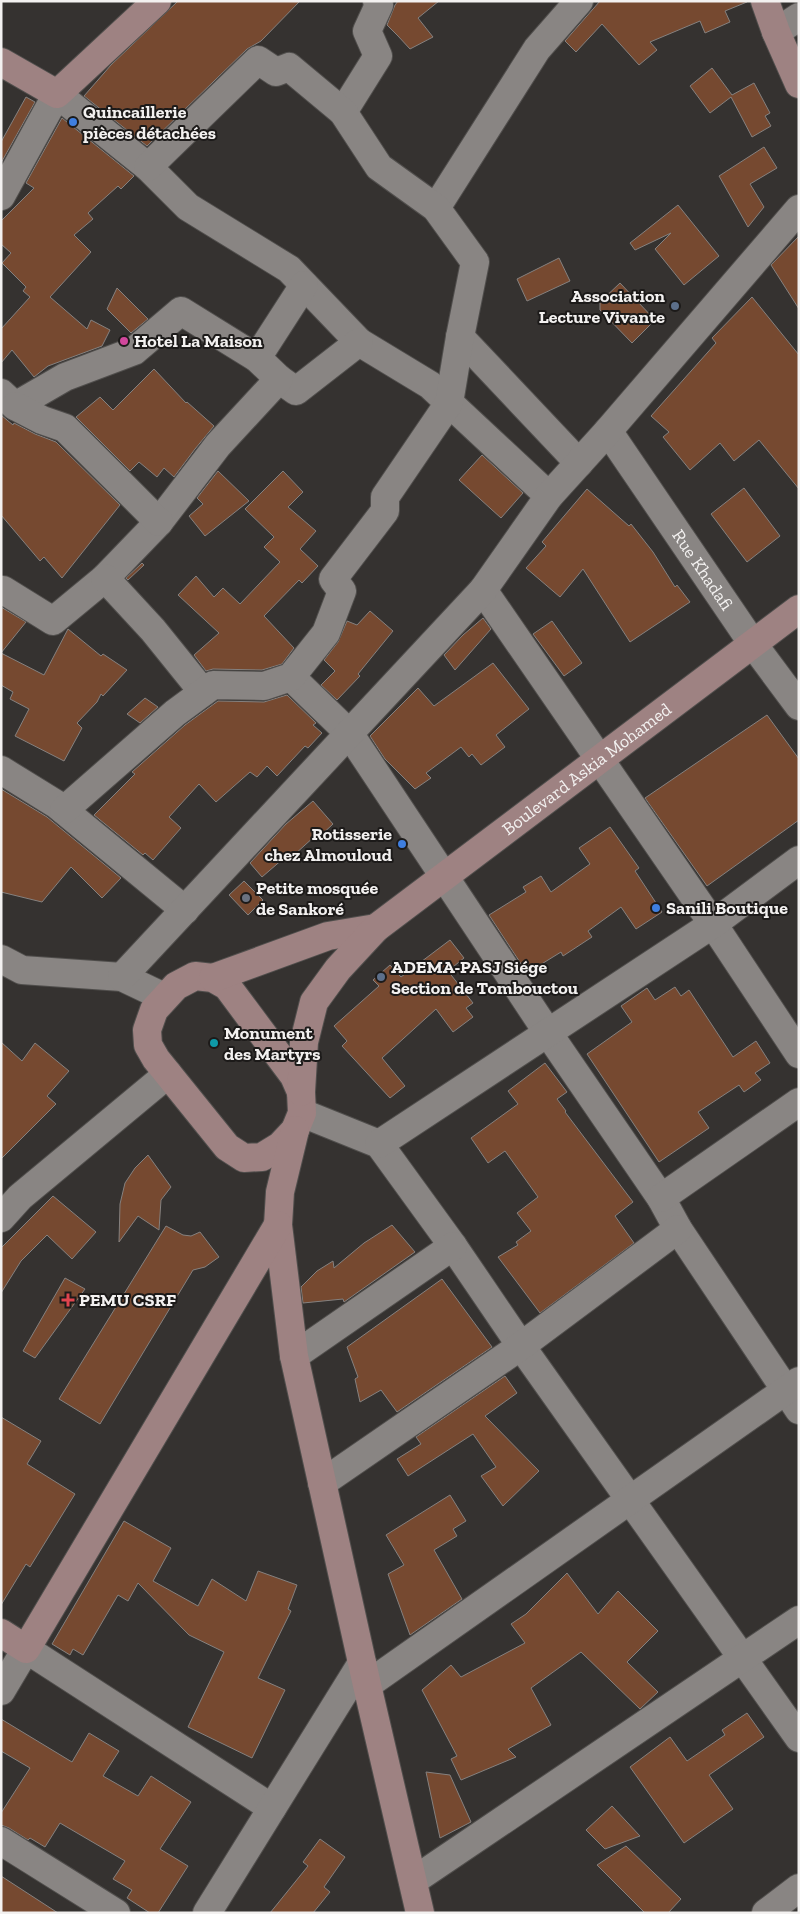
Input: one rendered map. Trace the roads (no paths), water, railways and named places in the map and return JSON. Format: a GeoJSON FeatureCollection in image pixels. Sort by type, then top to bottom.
{"type":"FeatureCollection","features":[{"type":"Feature","properties":{"kind":"street"},"geometry":{"type":"LineString","coordinates":[[1,196],[57,94],[157,1]]}},
{"type":"Feature","properties":{"kind":"street"},"geometry":{"type":"LineString","coordinates":[[343,112],[378,56],[367,31],[379,5],[376,1]]}},
{"type":"Feature","properties":{"kind":"street"},"geometry":{"type":"LineString","coordinates":[[436,208],[537,49],[579,1]]}},
{"type":"Feature","properties":{"kind":"street"},"geometry":{"type":"LineString","coordinates":[[765,1],[776,32],[799,84]]}},
{"type":"Feature","properties":{"kind":"street"},"geometry":{"type":"LineString","coordinates":[[776,32],[799,17]]}},
{"type":"Feature","properties":{"kind":"street"},"geometry":{"type":"LineString","coordinates":[[64,810],[175,713],[213,684],[264,686],[291,678],[326,633],[342,591],[334,579],[385,511],[385,497],[449,403],[474,262],[436,208],[379,167],[343,112],[289,67],[276,72],[258,60],[148,167]]}},
{"type":"Feature","properties":{"kind":"street"},"geometry":{"type":"LineString","coordinates":[[1,62],[57,94],[148,167],[188,207],[289,269],[359,342],[430,386],[548,496]]}},
{"type":"Feature","properties":{"kind":"street"},"geometry":{"type":"LineString","coordinates":[[122,978],[483,590],[548,496],[608,432],[799,208]]}},
{"type":"Feature","properties":{"kind":"street"},"geometry":{"type":"LineString","coordinates":[[257,358],[304,285]]}},
{"type":"Feature","properties":{"kind":"street"},"geometry":{"type":"LineString","coordinates":[[8,400],[134,351],[181,311],[257,358],[279,379],[296,391],[359,342]]}},
{"type":"Feature","properties":{"kind":"street"},"geometry":{"type":"LineString","coordinates":[[460,337],[579,463]]}},
{"type":"Feature","properties":{"kind":"street"},"geometry":{"type":"LineString","coordinates":[[1,592],[3,590],[52,621],[106,578],[159,522],[218,445],[279,379]]}},
{"type":"Feature","properties":{"kind":"street"},"geometry":{"type":"LineString","coordinates":[[8,400],[42,420],[65,428],[159,522]]}},
{"type":"Feature","properties":{"kind":"street","name":"Rue Khadafi"},"geometry":{"type":"LineString","coordinates":[[608,432],[753,644],[799,706]]}},
{"type":"Feature","properties":{"kind":"street"},"geometry":{"type":"LineString","coordinates":[[106,578],[153,630],[203,692]]}},
{"type":"Feature","properties":{"kind":"street"},"geometry":{"type":"LineString","coordinates":[[483,590],[713,924],[799,1054]]}},
{"type":"Feature","properties":{"kind":"street","name":"Boulevard Askia Mohamed"},"geometry":{"type":"LineString","coordinates":[[420,1913],[364,1674],[294,1356],[278,1225],[280,1192],[299,1112],[304,1042],[314,1002],[338,969],[376,928],[799,609]]}},
{"type":"Feature","properties":{"kind":"street"},"geometry":{"type":"LineString","coordinates":[[207,1913],[272,1808],[364,1674],[794,1394],[678,1229],[661,1198],[548,1033],[446,877],[349,734],[291,678]]}},
{"type":"Feature","properties":{"kind":"street"},"geometry":{"type":"LineString","coordinates":[[1,770],[64,810],[185,910]]}},
{"type":"Feature","properties":{"kind":"street"},"geometry":{"type":"LineString","coordinates":[[379,1144],[713,924],[799,860]]}},
{"type":"Feature","properties":{"kind":"street"},"geometry":{"type":"LineString","coordinates":[[213,978],[328,936],[376,928]]}},
{"type":"Feature","properties":{"kind":"street"},"geometry":{"type":"LineString","coordinates":[[1,959],[22,970],[122,978],[159,1003]]}},
{"type":"Feature","properties":{"kind":"street"},"geometry":{"type":"LineString","coordinates":[[195,976],[213,978],[228,986],[294,1076],[299,1112],[280,1146],[262,1157],[244,1158],[227,1147],[148,1046],[147,1030],[159,1003],[176,986],[195,976]]}},
{"type":"Feature","properties":{"kind":"street"},"geometry":{"type":"LineString","coordinates":[[1,1218],[20,1197],[168,1074]]}},
{"type":"Feature","properties":{"kind":"street"},"geometry":{"type":"LineString","coordinates":[[661,1198],[799,1102]]}},
{"type":"Feature","properties":{"kind":"street"},"geometry":{"type":"LineString","coordinates":[[299,1112],[379,1144],[799,1738]]}},
{"type":"Feature","properties":{"kind":"street"},"geometry":{"type":"LineString","coordinates":[[1,1691],[278,1225]]}},
{"type":"Feature","properties":{"kind":"street"},"geometry":{"type":"LineString","coordinates":[[322,1483],[521,1346],[678,1229]]}},
{"type":"Feature","properties":{"kind":"street"},"geometry":{"type":"LineString","coordinates":[[294,1356],[452,1246]]}},
{"type":"Feature","properties":{"kind":"street"},"geometry":{"type":"LineString","coordinates":[[413,1881],[799,1620]]}},
{"type":"Feature","properties":{"kind":"street"},"geometry":{"type":"LineString","coordinates":[[1,1634],[272,1808]]}},
{"type":"Feature","properties":{"kind":"street"},"geometry":{"type":"LineString","coordinates":[[1,1841],[116,1913]]}},
{"type":"Feature","properties":{"kind":"street"},"geometry":{"type":"LineString","coordinates":[[766,1913],[799,1888]]}},
{"type":"Feature","properties":{"kind":"place","name":"Quincaillerie pièces détachées"},"geometry":{"type":"Point","coordinates":[73,122]}},
{"type":"Feature","properties":{"kind":"place","name":"Association Lecture Vivante"},"geometry":{"type":"Point","coordinates":[675,306]}},
{"type":"Feature","properties":{"kind":"place","name":"Hotel La Maison"},"geometry":{"type":"Point","coordinates":[124,341]}},
{"type":"Feature","properties":{"kind":"place","name":"Rotisserie chez Almouloud"},"geometry":{"type":"Point","coordinates":[402,844]}},
{"type":"Feature","properties":{"kind":"place","name":"Petite mosquée de Sankoré"},"geometry":{"type":"Point","coordinates":[246,898]}},
{"type":"Feature","properties":{"kind":"place","name":"Sanili Boutique"},"geometry":{"type":"Point","coordinates":[656,908]}},
{"type":"Feature","properties":{"kind":"place","name":"ADEMA-PASJ Siége Section de Tombouctou"},"geometry":{"type":"Point","coordinates":[381,977]}},
{"type":"Feature","properties":{"kind":"place","name":"Monument des Martyrs"},"geometry":{"type":"Point","coordinates":[214,1043]}},
{"type":"Feature","properties":{"kind":"place","name":"PEMU CSRF"},"geometry":{"type":"Point","coordinates":[68,1300]}}]}
